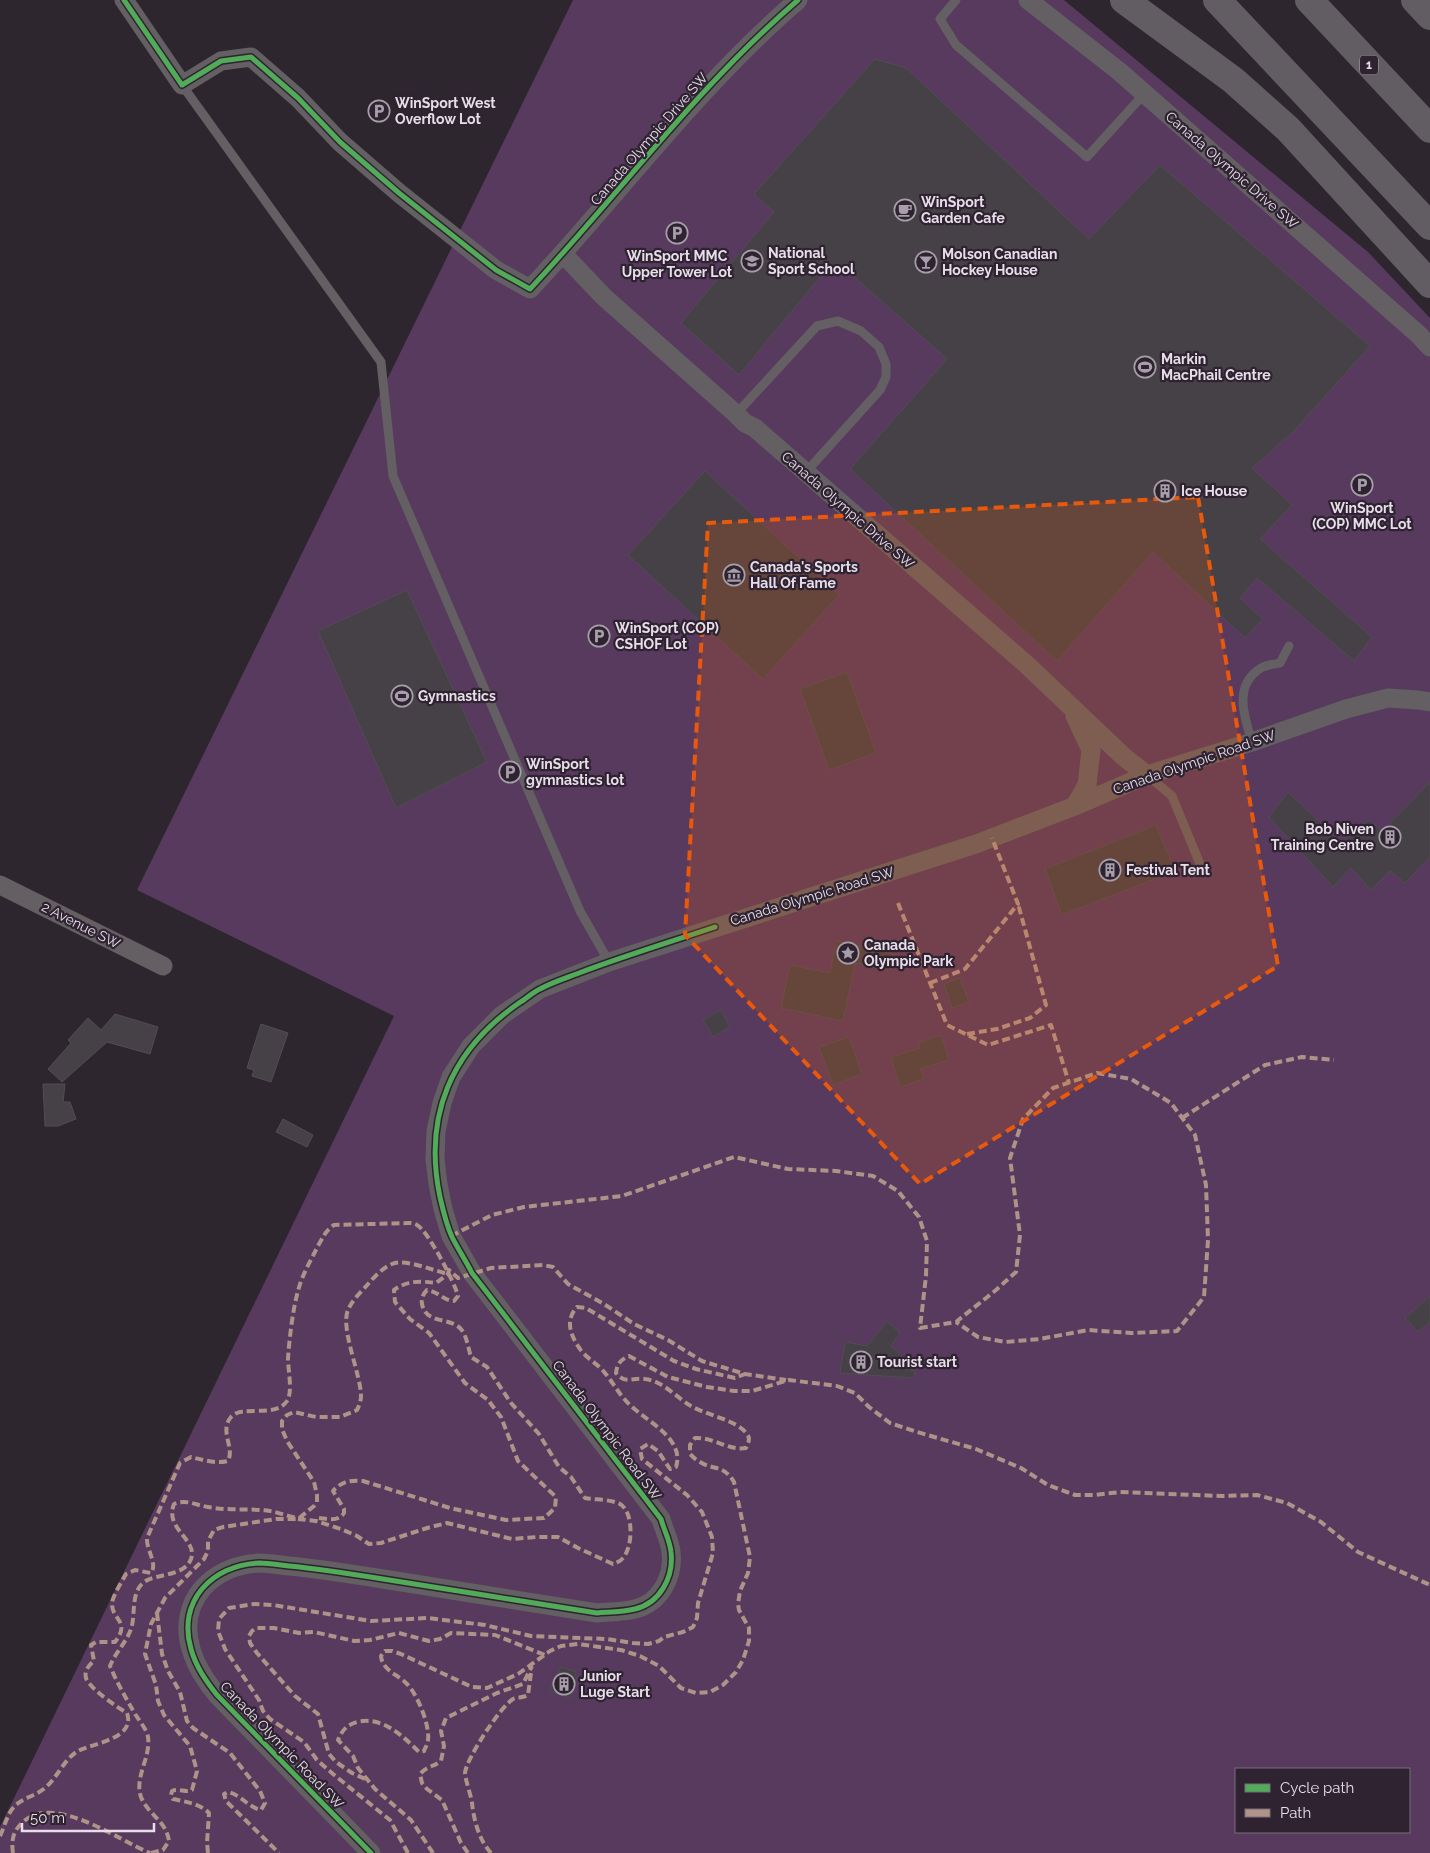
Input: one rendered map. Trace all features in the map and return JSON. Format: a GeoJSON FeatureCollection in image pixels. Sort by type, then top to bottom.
{"type":"FeatureCollection","features":[{"type":"Feature","properties":{"kind":"highway"},"geometry":{"type":"LineString","coordinates":[[1124,0],[1233,80],[1288,129],[1430,284]]}},
{"type":"Feature","properties":{"kind":"highway"},"geometry":{"type":"LineString","coordinates":[[1217,0],[1430,226]]}},
{"type":"Feature","properties":{"kind":"highway","name":"1"},"geometry":{"type":"LineString","coordinates":[[1309,0],[1430,129]]}},
{"type":"Feature","properties":{"kind":"highway"},"geometry":{"type":"LineString","coordinates":[[1415,0],[1430,16]]}},
{"type":"Feature","properties":{"kind":"street"},"geometry":{"type":"LineString","coordinates":[[124,0],[182,85],[221,61],[252,57],[298,98],[340,142],[399,193],[496,270],[530,288],[563,254]]}},
{"type":"Feature","properties":{"kind":"street","name":"Canada Olympic Drive SW"},"geometry":{"type":"LineString","coordinates":[[798,0],[706,89],[563,254],[604,297],[746,423],[755,428],[1026,664],[1124,757],[1147,775]]}},
{"type":"Feature","properties":{"kind":"street","name":"Canada Olympic Drive SW"},"geometry":{"type":"LineString","coordinates":[[1028,0],[1120,72],[1419,335],[1430,347]]}},
{"type":"Feature","properties":{"kind":"street","name":"Canada Olympic Road SW"},"geometry":{"type":"LineString","coordinates":[[371,1853],[217,1695],[205,1680],[196,1664],[188,1635],[188,1618],[198,1593],[209,1581],[241,1566],[260,1563],[319,1568],[597,1613],[636,1609],[654,1600],[668,1580],[671,1560],[671,1551],[660,1519],[472,1273],[451,1236],[438,1184],[435,1159],[436,1130],[442,1103],[451,1077],[471,1046],[502,1015],[540,989],[609,962],[976,844],[1075,806],[1147,775],[1252,742],[1346,709],[1388,698],[1430,702]]}},
{"type":"Feature","properties":{"kind":"street"},"geometry":{"type":"LineString","coordinates":[[1072,709],[1091,750],[1087,786],[1075,806]]}},
{"type":"Feature","properties":{"kind":"street","name":"2 Avenue SW"},"geometry":{"type":"LineString","coordinates":[[0,885],[163,966]]}},
{"type":"Feature","properties":{"kind":"lane"},"geometry":{"type":"LineString","coordinates":[[956,0],[940,19],[956,45],[1087,158],[1144,94]]}},
{"type":"Feature","properties":{"kind":"lane"},"geometry":{"type":"LineString","coordinates":[[182,85],[381,362],[393,476],[580,911],[609,962]]}},
{"type":"Feature","properties":{"kind":"lane"},"geometry":{"type":"LineString","coordinates":[[736,414],[818,326],[838,321],[861,331],[879,347],[886,364],[886,376],[880,390],[806,472]]}},
{"type":"Feature","properties":{"kind":"lane"},"geometry":{"type":"LineString","coordinates":[[1252,742],[1241,701],[1248,678],[1262,667],[1280,663],[1289,646]]}},
{"type":"Feature","properties":{"kind":"lane"},"geometry":{"type":"LineString","coordinates":[[1147,775],[1172,796],[1200,864]]}},
{"type":"Feature","properties":{"kind":"highlighted area"},"geometry":{"type":"Polygon","coordinates":[[[1198,497],[1278,966],[920,1184],[685,935],[708,523],[1198,497]]]}},
{"type":"Feature","properties":{"kind":"shaded area","name":"Canada Olympic Park"},"geometry":{"type":"Polygon","coordinates":[[[573,0],[1064,0],[1368,252],[1430,318],[1430,1853],[0,1853],[0,1827],[394,1016],[137,890],[573,0]]]}},
{"type":"Feature","properties":{"kind":"building","name":"Markin MacPhail Centre"},"geometry":{"type":"Polygon","coordinates":[[[875,59],[906,68],[1089,239],[1160,165],[1370,346],[1293,432],[1252,468],[1292,505],[1260,539],[1372,637],[1354,661],[1257,578],[1240,598],[1263,619],[1245,638],[1153,552],[1057,661],[850,469],[947,359],[843,267],[820,277],[739,375],[681,323],[774,212],[754,194],[875,59]]]}},
{"type":"Feature","properties":{"kind":"building","name":"Canada's Sports Hall Of Fame"},"geometry":{"type":"Polygon","coordinates":[[[705,471],[839,595],[763,679],[628,555],[705,471]]]}},
{"type":"Feature","properties":{"kind":"building","name":"Gymnastics"},"geometry":{"type":"Polygon","coordinates":[[[407,590],[487,762],[396,808],[318,631],[407,590]]]}},
{"type":"Feature","properties":{"kind":"building"},"geometry":{"type":"Polygon","coordinates":[[[847,672],[876,753],[829,770],[800,689],[847,672]]]}},
{"type":"Feature","properties":{"kind":"building","name":"Bob Niven Training Centre"},"geometry":{"type":"Polygon","coordinates":[[[1430,782],[1430,857],[1405,883],[1390,871],[1371,890],[1351,868],[1333,887],[1269,817],[1288,792],[1342,843],[1369,820],[1382,831],[1430,782]]]}},
{"type":"Feature","properties":{"kind":"building","name":"Festival Tent"},"geometry":{"type":"Polygon","coordinates":[[[1156,825],[1175,871],[1062,915],[1045,869],[1156,825]]]}},
{"type":"Feature","properties":{"kind":"building"},"geometry":{"type":"Polygon","coordinates":[[[836,941],[893,954],[890,970],[855,963],[843,1021],[781,1008],[790,965],[830,973],[836,941]]]}},
{"type":"Feature","properties":{"kind":"building"},"geometry":{"type":"Polygon","coordinates":[[[960,978],[969,1002],[952,1008],[944,984],[960,978]]]}},
{"type":"Feature","properties":{"kind":"building"},"geometry":{"type":"Polygon","coordinates":[[[721,1010],[730,1027],[713,1037],[703,1020],[721,1010]]]}},
{"type":"Feature","properties":{"kind":"building"},"geometry":{"type":"Polygon","coordinates":[[[115,1014],[158,1027],[150,1054],[107,1042],[62,1082],[48,1069],[71,1043],[68,1040],[88,1018],[101,1030],[115,1014]]]}},
{"type":"Feature","properties":{"kind":"building"},"geometry":{"type":"Polygon","coordinates":[[[261,1024],[288,1033],[271,1082],[252,1076],[254,1070],[247,1068],[261,1024]]]}},
{"type":"Feature","properties":{"kind":"building"},"geometry":{"type":"Polygon","coordinates":[[[941,1035],[949,1060],[920,1069],[924,1079],[900,1087],[891,1057],[920,1048],[918,1043],[941,1035]]]}},
{"type":"Feature","properties":{"kind":"building"},"geometry":{"type":"Polygon","coordinates":[[[849,1037],[862,1074],[833,1085],[819,1047],[849,1037]]]}},
{"type":"Feature","properties":{"kind":"building"},"geometry":{"type":"Polygon","coordinates":[[[43,1084],[65,1084],[63,1102],[70,1102],[76,1119],[58,1126],[45,1126],[43,1084]]]}},
{"type":"Feature","properties":{"kind":"building"},"geometry":{"type":"Polygon","coordinates":[[[283,1119],[313,1135],[307,1147],[276,1132],[283,1119]]]}},
{"type":"Feature","properties":{"kind":"building"},"geometry":{"type":"Polygon","coordinates":[[[1430,1296],[1430,1322],[1418,1332],[1405,1318],[1430,1296]]]}},
{"type":"Feature","properties":{"kind":"building"},"geometry":{"type":"Polygon","coordinates":[[[887,1321],[900,1333],[891,1346],[902,1356],[893,1366],[915,1371],[914,1378],[840,1373],[845,1342],[867,1346],[887,1321]]]}},
{"type":"Feature","properties":{"kind":"building","name":"Junior Luge Start"},"geometry":{"type":"Polygon","coordinates":[[[561,1667],[576,1672],[575,1676],[577,1677],[570,1698],[550,1691],[556,1674],[558,1674],[561,1667]]]}},
{"type":"Feature","properties":{"kind":"marked path"},"geometry":{"type":"LineString","coordinates":[[930,983],[965,969],[1018,904],[992,838]]}},
{"type":"Feature","properties":{"kind":"marked path"},"geometry":{"type":"LineString","coordinates":[[898,903],[947,1025],[988,1045],[1051,1025],[1069,1083]]}},
{"type":"Feature","properties":{"kind":"marked path"},"geometry":{"type":"LineString","coordinates":[[967,1034],[997,1029],[1030,1018],[1046,1005],[1018,904]]}},
{"type":"Feature","properties":{"kind":"marked path"},"geometry":{"type":"LineString","coordinates":[[1182,1118],[1265,1065],[1302,1057],[1334,1060]]}},
{"type":"Feature","properties":{"kind":"marked path"},"geometry":{"type":"LineString","coordinates":[[451,1236],[492,1215],[524,1207],[622,1196],[734,1157],[788,1169],[836,1171],[873,1176],[898,1191],[919,1217],[927,1241],[926,1276],[920,1328],[956,1322],[1016,1272],[1020,1235],[1010,1158],[1023,1119],[1053,1088],[1097,1073],[1131,1079],[1171,1103],[1195,1135],[1206,1185],[1208,1240],[1204,1297],[1177,1331],[1131,1333],[1088,1330],[1040,1339],[1005,1342],[978,1337],[956,1322]]}},
{"type":"Feature","properties":{"kind":"marked path"},"geometry":{"type":"LineString","coordinates":[[0,1836],[13,1808],[45,1788],[73,1754],[112,1739],[125,1729],[128,1722],[127,1713],[98,1692],[86,1678],[87,1668],[94,1661],[91,1645],[96,1642],[115,1642],[119,1635],[121,1625],[113,1609],[112,1601],[126,1574],[135,1570],[151,1573],[153,1569],[153,1561],[147,1538],[180,1463],[191,1457],[214,1462],[228,1461],[230,1451],[226,1428],[231,1417],[236,1413],[275,1409],[287,1401],[290,1387],[289,1343],[298,1291],[304,1273],[318,1246],[327,1231],[334,1225],[411,1223],[416,1224],[422,1229],[452,1280],[458,1296],[454,1301],[450,1301],[427,1290],[422,1300],[424,1310],[428,1315],[450,1322],[460,1328],[466,1338],[471,1357],[487,1367],[511,1403],[539,1434],[559,1467],[571,1477],[585,1498],[612,1501],[625,1508],[630,1522],[630,1538],[629,1546],[623,1558],[613,1564],[558,1537],[512,1539],[447,1523],[381,1543],[369,1544],[341,1529],[316,1521],[298,1519]]}},
{"type":"Feature","properties":{"kind":"marked path"},"geometry":{"type":"LineString","coordinates":[[208,1853],[209,1813],[197,1805],[173,1799],[171,1795],[172,1791],[175,1790],[192,1790],[197,1771],[190,1746],[164,1715],[158,1701],[156,1685],[145,1654],[151,1624],[165,1598],[204,1559],[208,1551],[208,1541],[214,1530],[276,1519],[298,1519],[317,1502],[314,1482],[287,1441],[282,1429],[282,1421],[287,1415],[294,1412],[316,1417],[340,1417],[357,1410],[361,1398],[360,1387],[346,1318],[348,1310],[357,1296],[383,1269],[392,1264],[412,1264],[448,1274]]}},
{"type":"Feature","properties":{"kind":"marked path"},"geometry":{"type":"LineString","coordinates":[[319,1518],[333,1519],[342,1516],[344,1509],[333,1491],[343,1483],[354,1481],[363,1481],[450,1508],[506,1520],[544,1518],[555,1508],[556,1497],[518,1461],[501,1417],[488,1400],[465,1383],[429,1333],[410,1319],[395,1302],[394,1290],[404,1284],[414,1282],[436,1283],[448,1274],[449,1270],[458,1278],[491,1268],[543,1265],[553,1267],[568,1284],[604,1304],[634,1324],[668,1340],[702,1361],[745,1374],[786,1380]]}},
{"type":"Feature","properties":{"kind":"marked path"},"geometry":{"type":"LineString","coordinates":[[408,1853],[390,1820],[317,1760],[304,1742],[270,1719],[263,1711],[259,1700],[225,1649],[218,1631],[219,1619],[229,1608],[254,1604],[273,1605],[371,1621],[428,1618],[485,1625],[531,1636],[606,1639],[648,1644],[683,1632],[693,1627],[697,1618],[698,1603],[713,1553],[712,1537],[702,1512],[687,1495],[642,1459],[640,1449],[648,1444],[658,1451],[670,1469],[676,1467],[677,1457],[675,1448],[670,1440],[627,1402],[602,1370],[583,1352],[571,1333],[571,1317],[577,1307],[586,1308],[674,1361],[696,1369],[735,1378],[745,1374]]}},
{"type":"Feature","properties":{"kind":"marked path"},"geometry":{"type":"LineString","coordinates":[[433,1853],[411,1820],[375,1789],[358,1768],[353,1756],[338,1740],[343,1731],[350,1725],[357,1722],[375,1722],[383,1724],[399,1733],[419,1752],[424,1751],[428,1741],[428,1734],[422,1710],[410,1688],[384,1665],[381,1656],[385,1651],[401,1654],[472,1687],[487,1688],[518,1674],[550,1651],[561,1646],[578,1644],[621,1650],[640,1656],[659,1666],[681,1688],[696,1693],[710,1692],[723,1685],[736,1672],[743,1660],[749,1641],[749,1628],[739,1610],[738,1604],[740,1591],[748,1573],[750,1557],[734,1482],[722,1470],[705,1465],[690,1454],[690,1445],[695,1438],[702,1438],[733,1448],[746,1448],[749,1438],[736,1425],[691,1406],[670,1390],[652,1380],[626,1380],[620,1377],[616,1373],[618,1365],[629,1356],[668,1377],[707,1387],[734,1391],[752,1391],[789,1380],[837,1386],[855,1393],[869,1407],[890,1423],[976,1449],[1021,1468],[1048,1485],[1075,1495],[1120,1492],[1221,1496],[1257,1495],[1287,1503],[1321,1522],[1358,1552],[1430,1585]]}},
{"type":"Feature","properties":{"kind":"marked path"},"geometry":{"type":"LineString","coordinates":[[151,1853],[163,1850],[169,1841],[164,1828],[144,1803],[139,1790],[147,1752],[148,1737],[145,1728],[135,1714],[110,1666],[131,1629],[135,1598],[140,1587],[149,1579],[183,1569],[191,1559],[190,1545],[173,1520],[174,1504],[187,1502],[216,1508],[262,1510],[304,1518]]}},
{"type":"Feature","properties":{"kind":"marked path"},"geometry":{"type":"LineString","coordinates":[[157,1613],[162,1654],[168,1671],[180,1692],[187,1721],[193,1728],[230,1753],[260,1791],[265,1803],[261,1810],[228,1792],[224,1794],[226,1801],[279,1853]]}},
{"type":"Feature","properties":{"kind":"marked path"},"geometry":{"type":"LineString","coordinates":[[365,1779],[336,1762],[329,1754],[318,1714],[295,1696],[250,1643],[249,1636],[256,1628],[274,1628],[299,1633],[314,1632],[354,1641],[370,1640],[399,1633],[429,1641],[440,1639],[451,1633],[495,1635],[545,1655]]}},
{"type":"Feature","properties":{"kind":"marked path"},"geometry":{"type":"LineString","coordinates":[[468,1853],[461,1843],[442,1800],[427,1789],[422,1783],[420,1774],[425,1769],[441,1761],[444,1746],[441,1731],[446,1718],[497,1693],[523,1684],[532,1666]]}},
{"type":"Feature","properties":{"kind":"marked path"},"geometry":{"type":"LineString","coordinates":[[491,1853],[483,1842],[478,1830],[465,1773],[477,1745],[501,1712],[513,1699],[528,1695],[531,1673]]}},
{"type":"Feature","properties":{"kind":"marked path"},"geometry":{"type":"LineString","coordinates":[[13,1853],[12,1844],[20,1825],[36,1814],[51,1813],[86,1822],[150,1853]]}},
{"type":"Feature","properties":{"kind":"cycle path"},"geometry":{"type":"LineString","coordinates":[[124,0],[182,85],[221,61],[251,57],[298,98],[340,142],[399,193],[496,270],[530,289],[693,104],[761,33],[798,0]]}},
{"type":"Feature","properties":{"kind":"cycle path"},"geometry":{"type":"LineString","coordinates":[[371,1853],[217,1695],[209,1684],[199,1668],[191,1649],[188,1632],[189,1616],[194,1601],[213,1578],[242,1565],[259,1563],[336,1572],[597,1613],[635,1609],[644,1606],[652,1601],[664,1588],[670,1571],[671,1552],[661,1519],[472,1273],[452,1237],[440,1197],[436,1167],[436,1139],[440,1112],[448,1087],[460,1064],[476,1042],[495,1022],[519,1003],[537,990],[560,980],[715,927]]}},
{"type":"Feature","properties":{"kind":"place","name":"WinSport West Overflow Lot"},"geometry":{"type":"Point","coordinates":[379,111]}},
{"type":"Feature","properties":{"kind":"place","name":"WinSport Garden Cafe"},"geometry":{"type":"Point","coordinates":[905,210]}},
{"type":"Feature","properties":{"kind":"place","name":"WinSport MMC Upper Tower Lot"},"geometry":{"type":"Point","coordinates":[677,233]}},
{"type":"Feature","properties":{"kind":"place","name":"National Sport School"},"geometry":{"type":"Point","coordinates":[752,261]}},
{"type":"Feature","properties":{"kind":"place","name":"Molson Canadian Hockey House"},"geometry":{"type":"Point","coordinates":[926,262]}},
{"type":"Feature","properties":{"kind":"place","name":"Markin MacPhail Centre"},"geometry":{"type":"Point","coordinates":[1145,367]}},
{"type":"Feature","properties":{"kind":"place","name":"WinSport (COP) MMC Lot"},"geometry":{"type":"Point","coordinates":[1362,485]}},
{"type":"Feature","properties":{"kind":"place","name":"Ice House"},"geometry":{"type":"Point","coordinates":[1165,491]}},
{"type":"Feature","properties":{"kind":"place","name":"Canada's Sports Hall Of Fame"},"geometry":{"type":"Point","coordinates":[734,575]}},
{"type":"Feature","properties":{"kind":"place","name":"WinSport (COP) CSHOF Lot"},"geometry":{"type":"Point","coordinates":[599,636]}},
{"type":"Feature","properties":{"kind":"place","name":"Gymnastics"},"geometry":{"type":"Point","coordinates":[402,696]}},
{"type":"Feature","properties":{"kind":"place","name":"WinSport gymnastics lot"},"geometry":{"type":"Point","coordinates":[510,772]}},
{"type":"Feature","properties":{"kind":"place","name":"Bob Niven Training Centre"},"geometry":{"type":"Point","coordinates":[1390,837]}},
{"type":"Feature","properties":{"kind":"place","name":"Festival Tent"},"geometry":{"type":"Point","coordinates":[1110,870]}},
{"type":"Feature","properties":{"kind":"place","name":"Canada Olympic Park"},"geometry":{"type":"Point","coordinates":[848,953]}},
{"type":"Feature","properties":{"kind":"place","name":"Tourist start"},"geometry":{"type":"Point","coordinates":[861,1362]}},
{"type":"Feature","properties":{"kind":"place","name":"Junior Luge Start"},"geometry":{"type":"Point","coordinates":[564,1684]}}]}
